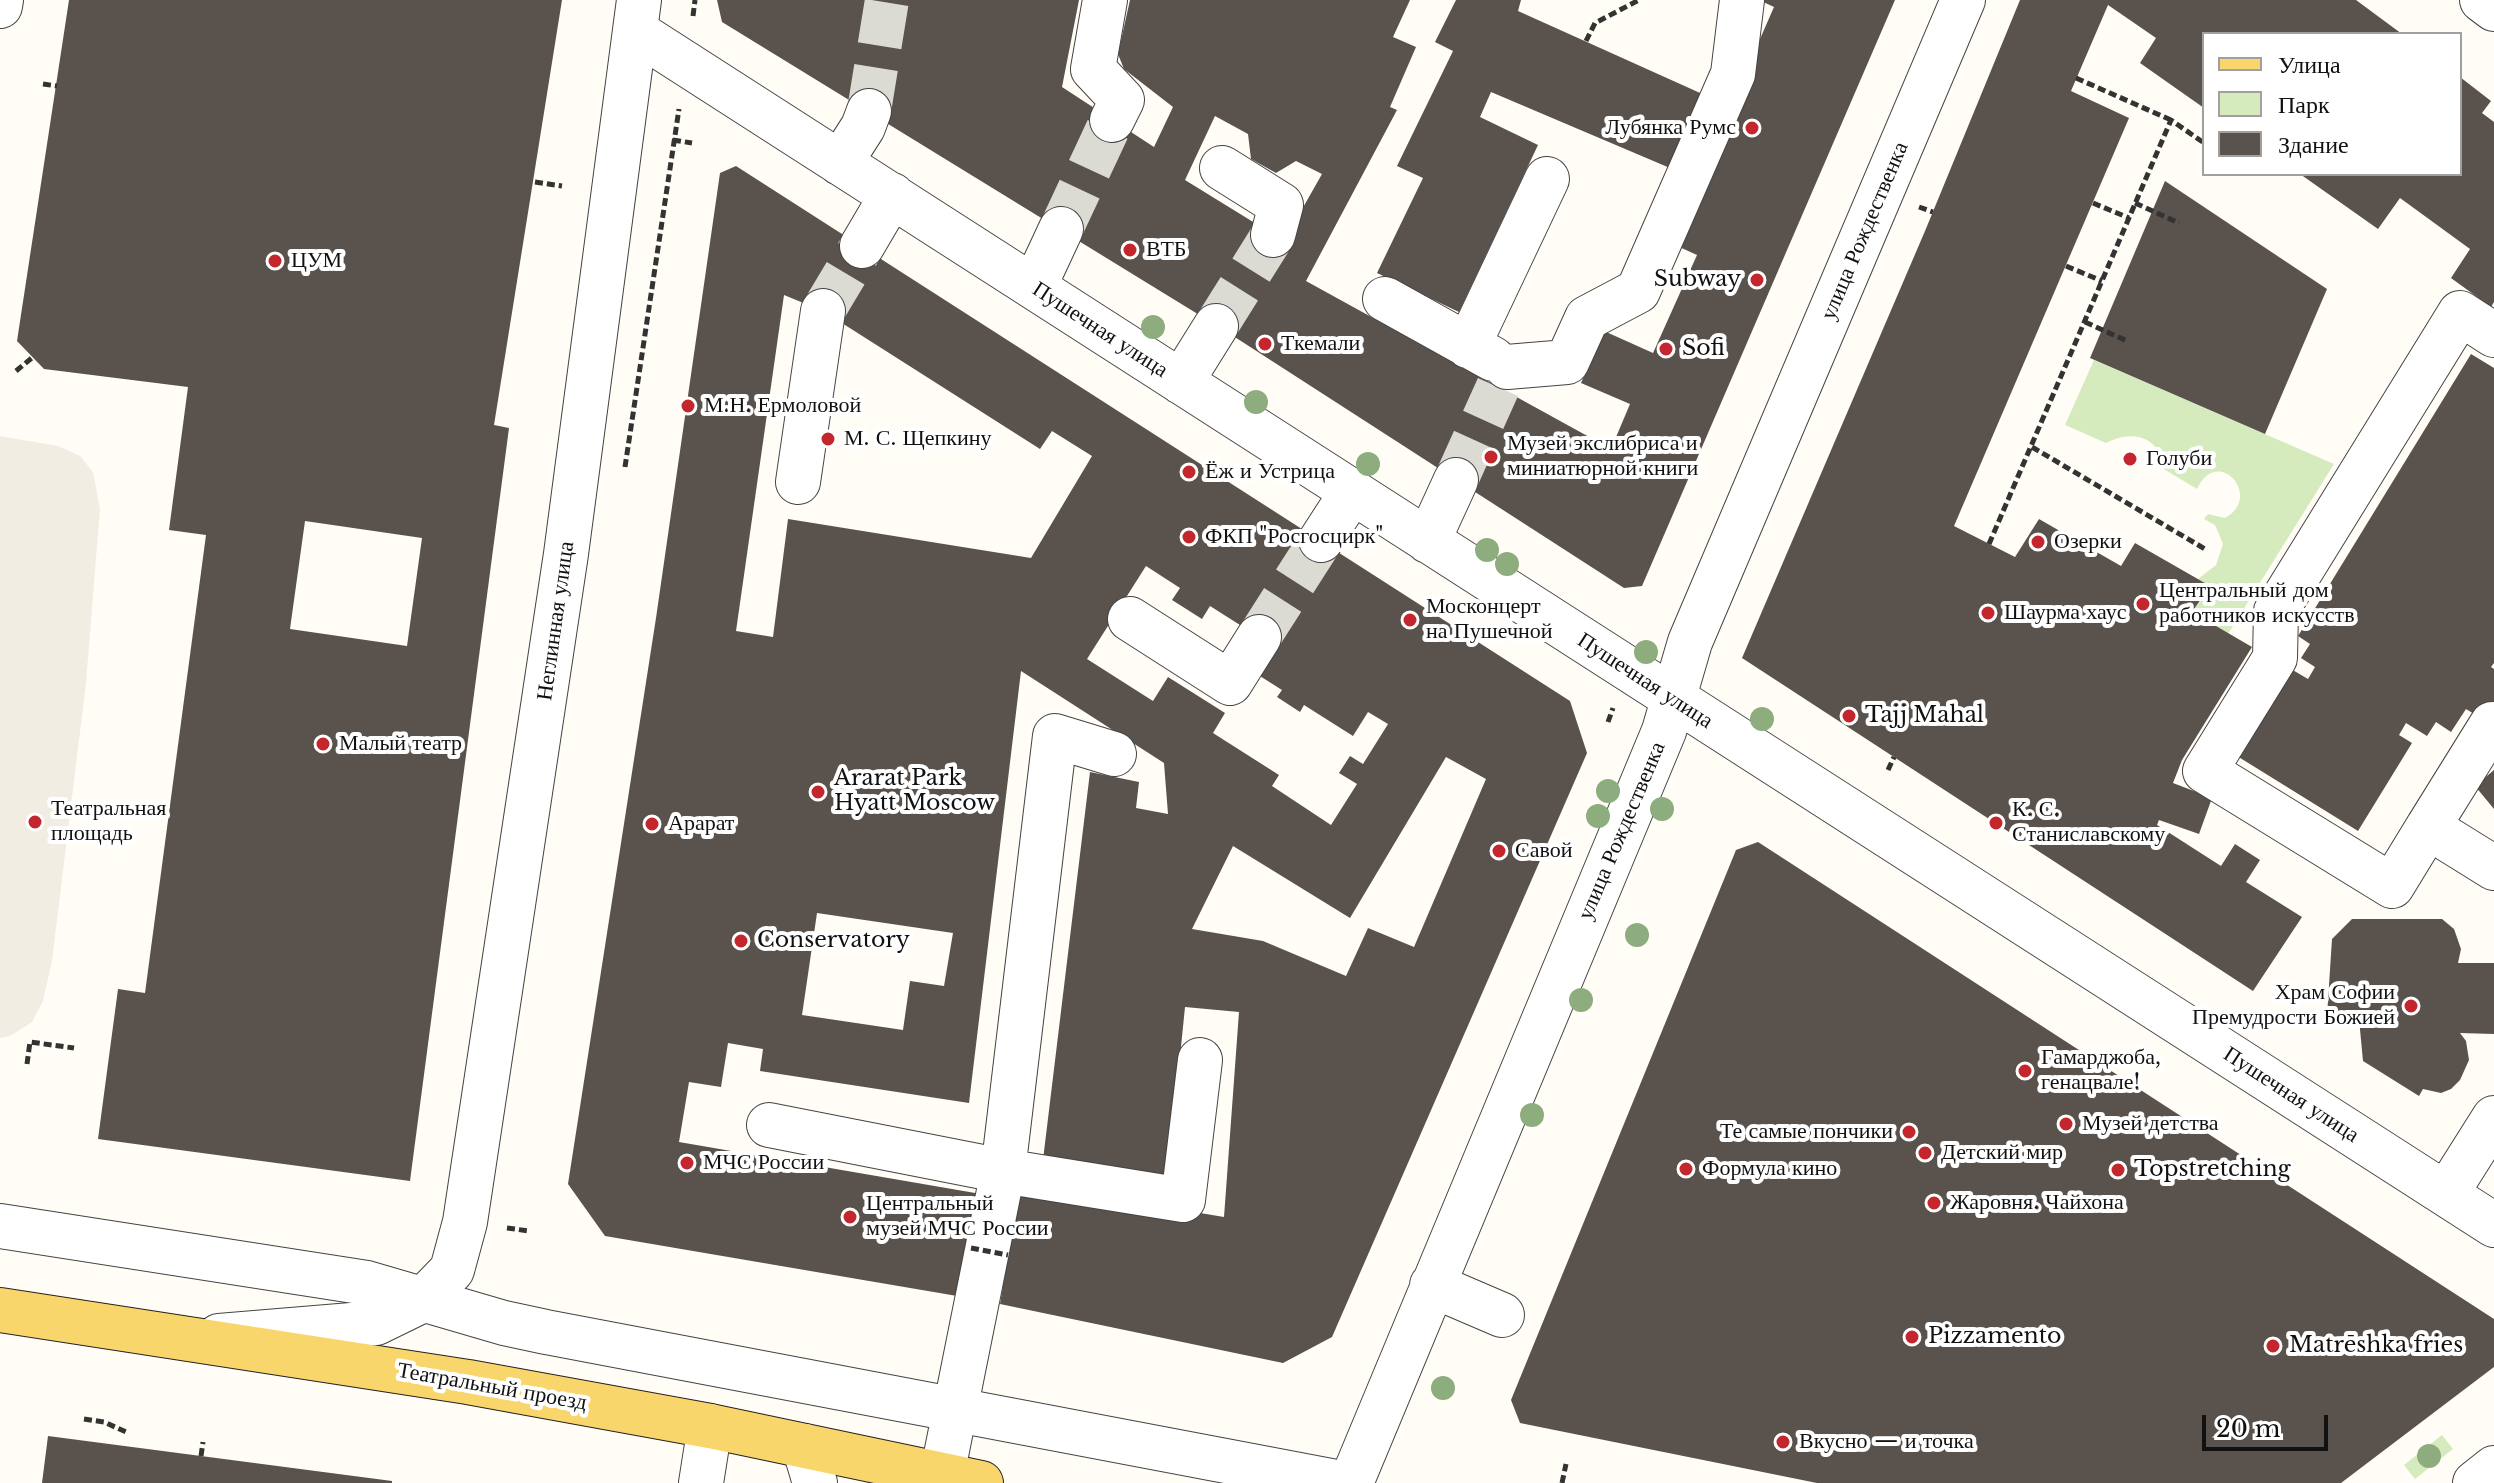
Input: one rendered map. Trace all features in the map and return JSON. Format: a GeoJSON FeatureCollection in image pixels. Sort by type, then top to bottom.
{"type":"FeatureCollection","features":[{"type":"Feature","properties":{"kind":"main road","name":"Театральный проезд"},"geometry":{"type":"LineString","coordinates":[[0,1310],[468,1382],[710,1426],[809,1464],[962,1479]]}},
{"type":"Feature","properties":{"kind":"street"},"geometry":{"type":"LineString","coordinates":[[1105,0],[1093,69],[1122,100],[1112,120]]}},
{"type":"Feature","properties":{"kind":"street"},"geometry":{"type":"LineString","coordinates":[[1385,299],[1468,346],[1503,377],[1567,362],[1587,318],[1638,291],[1733,74],[1742,0]]}},
{"type":"Feature","properties":{"kind":"street","name":"улица Рождественка"},"geometry":{"type":"LineString","coordinates":[[1351,1483],[1664,731],[1690,642],[1963,0]]}},
{"type":"Feature","properties":{"kind":"street"},"geometry":{"type":"LineString","coordinates":[[2482,0],[2494,9]]}},
{"type":"Feature","properties":{"kind":"street","name":"Пушечная улица"},"geometry":{"type":"LineString","coordinates":[[637,16],[840,163],[2494,1225]]}},
{"type":"Feature","properties":{"kind":"street","name":"Неглинная улица"},"geometry":{"type":"LineString","coordinates":[[188,1338],[376,1323],[423,1300],[452,1270],[461,1241],[560,598],[637,16]]}},
{"type":"Feature","properties":{"kind":"street"},"geometry":{"type":"LineString","coordinates":[[840,163],[863,127],[869,111]]}},
{"type":"Feature","properties":{"kind":"street"},"geometry":{"type":"LineString","coordinates":[[1222,168],[1281,205],[1273,235]]}},
{"type":"Feature","properties":{"kind":"street"},"geometry":{"type":"LineString","coordinates":[[1468,346],[1547,179]]}},
{"type":"Feature","properties":{"kind":"street"},"geometry":{"type":"LineString","coordinates":[[862,246],[892,195]]}},
{"type":"Feature","properties":{"kind":"street"},"geometry":{"type":"LineString","coordinates":[[1034,287],[1061,229]]}},
{"type":"Feature","properties":{"kind":"street"},"geometry":{"type":"LineString","coordinates":[[798,482],[823,311]]}},
{"type":"Feature","properties":{"kind":"street"},"geometry":{"type":"LineString","coordinates":[[2492,724],[2392,886],[2205,771],[2275,658],[2276,611],[2460,313],[2494,335]]}},
{"type":"Feature","properties":{"kind":"street"},"geometry":{"type":"LineString","coordinates":[[1181,382],[1216,326]]}},
{"type":"Feature","properties":{"kind":"street"},"geometry":{"type":"LineString","coordinates":[[1428,541],[1456,480]]}},
{"type":"Feature","properties":{"kind":"street"},"geometry":{"type":"LineString","coordinates":[[1321,540],[1352,492]]}},
{"type":"Feature","properties":{"kind":"street"},"geometry":{"type":"LineString","coordinates":[[1130,619],[1230,683],[1259,637]]}},
{"type":"Feature","properties":{"kind":"street"},"geometry":{"type":"LineString","coordinates":[[962,1479],[955,1411],[1003,1171],[1055,736],[1114,754]]}},
{"type":"Feature","properties":{"kind":"street"},"geometry":{"type":"LineString","coordinates":[[2428,827],[2494,868]]}},
{"type":"Feature","properties":{"kind":"street"},"geometry":{"type":"LineString","coordinates":[[769,1125],[1003,1171],[1183,1200],[1200,1060]]}},
{"type":"Feature","properties":{"kind":"street"},"geometry":{"type":"LineString","coordinates":[[2446,1194],[2494,1118]]}},
{"type":"Feature","properties":{"kind":"street"},"geometry":{"type":"LineString","coordinates":[[0,1226],[367,1283],[504,1323],[1342,1483]]}},
{"type":"Feature","properties":{"kind":"street"},"geometry":{"type":"LineString","coordinates":[[1432,1285],[1502,1315]]}},
{"type":"Feature","properties":{"kind":"street"},"geometry":{"type":"LineString","coordinates":[[701,1483],[710,1426]]}},
{"type":"Feature","properties":{"kind":"street"},"geometry":{"type":"LineString","coordinates":[[2475,1483],[2494,1468]]}},
{"type":"Feature","properties":{"kind":"path"},"geometry":{"type":"LineString","coordinates":[[1586,41],[1595,23],[1639,0]]}},
{"type":"Feature","properties":{"kind":"path"},"geometry":{"type":"LineString","coordinates":[[2076,78],[2171,120],[2202,142]]}},
{"type":"Feature","properties":{"kind":"path"},"geometry":{"type":"LineString","coordinates":[[43,84],[57,86]]}},
{"type":"Feature","properties":{"kind":"path"},"geometry":{"type":"LineString","coordinates":[[1989,544],[2171,120]]}},
{"type":"Feature","properties":{"kind":"path"},"geometry":{"type":"LineString","coordinates":[[535,182],[562,186]]}},
{"type":"Feature","properties":{"kind":"path"},"geometry":{"type":"LineString","coordinates":[[2093,203],[2129,218]]}},
{"type":"Feature","properties":{"kind":"path"},"geometry":{"type":"LineString","coordinates":[[2135,203],[2179,223]]}},
{"type":"Feature","properties":{"kind":"path"},"geometry":{"type":"LineString","coordinates":[[2066,266],[2102,281]]}},
{"type":"Feature","properties":{"kind":"path"},"geometry":{"type":"LineString","coordinates":[[2085,322],[2127,341]]}},
{"type":"Feature","properties":{"kind":"path"},"geometry":{"type":"LineString","coordinates":[[16,371],[33,357]]}},
{"type":"Feature","properties":{"kind":"path"},"geometry":{"type":"LineString","coordinates":[[2032,447],[2205,549]]}},
{"type":"Feature","properties":{"kind":"path"},"geometry":{"type":"LineString","coordinates":[[1888,770],[1894,757]]}},
{"type":"Feature","properties":{"kind":"path"},"geometry":{"type":"LineString","coordinates":[[27,1064],[30,1042],[74,1048]]}},
{"type":"Feature","properties":{"kind":"path"},"geometry":{"type":"LineString","coordinates":[[971,1248],[1008,1255]]}},
{"type":"Feature","properties":{"kind":"path"},"geometry":{"type":"LineString","coordinates":[[84,1419],[104,1422],[126,1432]]}},
{"type":"Feature","properties":{"kind":"path"},"geometry":{"type":"LineString","coordinates":[[201,1456],[203,1442]]}},
{"type":"Feature","properties":{"kind":"path"},"geometry":{"type":"LineString","coordinates":[[1562,1483],[1566,1464]]}},
{"type":"Feature","properties":{"kind":"green space"},"geometry":{"type":"Polygon","coordinates":[[[2094,360],[2334,464],[2228,634],[2192,612],[2210,587],[2198,579],[2216,565],[2223,544],[2215,525],[2204,519],[2208,514],[2225,518],[2236,509],[2240,499],[2239,488],[2234,479],[2216,472],[2206,477],[2197,489],[2162,468],[2157,449],[2143,438],[2125,436],[2106,443],[2065,425],[2094,360]]]}},
{"type":"Feature","properties":{"kind":"green space"},"geometry":{"type":"Polygon","coordinates":[[[2442,1435],[2453,1449],[2415,1479],[2404,1465],[2442,1435]]]}},
{"type":"Feature","properties":{"kind":"shaded area","name":"Театральная площадь"},"geometry":{"type":"Polygon","coordinates":[[[0,436],[58,446],[80,456],[93,472],[100,509],[86,683],[52,961],[43,1001],[32,1022],[10,1036],[0,1038],[0,436]]]}},
{"type":"Feature","properties":{"kind":"building"},"geometry":{"type":"Polygon","coordinates":[[[69,0],[562,0],[494,425],[509,428],[410,1181],[98,1139],[118,989],[145,993],[206,535],[169,530],[188,387],[44,369],[17,341],[69,0]],[[305,521],[290,629],[407,646],[422,538],[305,521]]]}},
{"type":"Feature","properties":{"kind":"building"},"geometry":{"type":"Polygon","coordinates":[[[717,0],[1079,0],[1062,87],[1154,147],[1173,107],[1124,69],[1118,54],[1130,0],[1410,0],[1393,37],[1416,47],[1390,107],[1397,110],[1306,281],[1611,449],[1630,404],[1581,383],[1604,331],[1653,353],[1697,255],[1675,245],[1703,169],[1774,7],[1759,0],[1895,0],[1642,586],[1624,588],[1227,332],[722,22],[717,0]],[[1215,116],[1185,180],[1284,241],[1322,174],[1296,161],[1276,173],[1251,159],[1248,134],[1215,116]]]}},
{"type":"Feature","properties":{"kind":"building"},"geometry":{"type":"Polygon","coordinates":[[[1456,0],[1521,0],[1518,11],[1709,97],[1677,171],[1491,92],[1480,117],[1538,145],[1459,312],[1377,273],[1423,178],[1397,166],[1453,51],[1435,42],[1456,0]]]}},
{"type":"Feature","properties":{"kind":"building"},"geometry":{"type":"Polygon","coordinates":[[[2020,0],[2356,0],[2399,32],[2202,32],[2202,107],[2140,63],[2156,38],[2108,5],[2071,91],[2129,118],[1954,526],[2015,557],[2039,519],[2121,566],[2135,543],[2210,586],[2192,612],[2252,647],[2182,760],[2173,783],[2212,798],[2199,834],[2159,820],[2157,825],[2221,866],[2235,844],[2260,860],[2246,882],[2302,917],[2253,991],[1742,658],[2020,0]]]}},
{"type":"Feature","properties":{"kind":"building"},"geometry":{"type":"Polygon","coordinates":[[[2462,79],[2491,101],[2482,113],[2494,122],[2494,302],[2491,307],[2451,278],[2470,249],[2400,198],[2378,229],[2303,176],[2462,176],[2462,79]]]}},
{"type":"Feature","properties":{"kind":"building"},"geometry":{"type":"Polygon","coordinates":[[[736,166],[1570,701],[1587,753],[1332,1337],[1283,1363],[1000,1304],[1020,1183],[1224,1217],[1239,1012],[1185,1007],[1167,1186],[1042,1168],[1090,772],[1139,782],[1136,808],[1168,814],[1164,763],[1021,671],[969,1103],[760,1071],[763,1049],[728,1043],[721,1087],[689,1082],[679,1142],[981,1194],[963,1297],[605,1236],[568,1184],[656,618],[720,173],[736,166]],[[784,295],[736,631],[773,637],[788,519],[1031,558],[1092,456],[1052,431],[1040,449],[823,311],[784,295]],[[1146,566],[1087,659],[1153,701],[1168,677],[1225,713],[1213,733],[1279,775],[1272,786],[1331,825],[1357,784],[1339,773],[1350,756],[1363,764],[1388,724],[1368,712],[1353,736],[1304,705],[1300,712],[1277,697],[1282,690],[1252,671],[1270,644],[1210,606],[1202,619],[1172,600],[1180,588],[1146,566]],[[1446,757],[1350,918],[1233,846],[1192,929],[1263,941],[1346,976],[1368,928],[1414,947],[1486,779],[1446,757]],[[817,913],[802,1015],[903,1030],[910,981],[944,986],[953,933],[817,913]]]}},
{"type":"Feature","properties":{"kind":"building"},"geometry":{"type":"Polygon","coordinates":[[[2165,181],[2327,289],[2265,434],[2090,358],[2165,181]]]}},
{"type":"Feature","properties":{"kind":"building"},"geometry":{"type":"Polygon","coordinates":[[[2471,354],[2494,368],[2494,663],[2491,667],[2494,669],[2494,726],[2466,709],[2451,732],[2436,722],[2427,736],[2406,723],[2399,735],[2412,743],[2358,831],[2237,756],[2291,669],[2308,679],[2315,667],[2301,658],[2310,644],[2298,636],[2471,354]]]}},
{"type":"Feature","properties":{"kind":"building"},"geometry":{"type":"Polygon","coordinates":[[[2494,770],[2494,809],[2475,786],[2494,770]]]}},
{"type":"Feature","properties":{"kind":"building","name":"Детский мир"},"geometry":{"type":"Polygon","coordinates":[[[1758,842],[2494,1319],[2494,1367],[2341,1483],[1817,1483],[1520,1423],[1511,1400],[1736,850],[1758,842]]]}},
{"type":"Feature","properties":{"kind":"building","name":"Храм Софии Премудрости Божией"},"geometry":{"type":"Polygon","coordinates":[[[2352,919],[2442,919],[2454,929],[2461,949],[2458,963],[2494,963],[2494,1034],[2460,1033],[2466,1041],[2469,1060],[2460,1080],[2451,1089],[2441,1093],[2423,1089],[2419,1096],[2363,1061],[2359,1019],[2327,1016],[2332,939],[2352,919]]]}},
{"type":"Feature","properties":{"kind":"building"},"geometry":{"type":"Polygon","coordinates":[[[48,1436],[392,1481],[392,1483],[42,1483],[48,1436]]]}},
{"type":"Feature","properties":{"kind":"tunnel"},"geometry":{"type":"LineString","coordinates":[[869,111],[887,0]]}},
{"type":"Feature","properties":{"kind":"tunnel"},"geometry":{"type":"LineString","coordinates":[[1061,229],[1112,120]]}},
{"type":"Feature","properties":{"kind":"tunnel"},"geometry":{"type":"LineString","coordinates":[[1216,326],[1273,235]]}},
{"type":"Feature","properties":{"kind":"tunnel"},"geometry":{"type":"LineString","coordinates":[[823,311],[862,246]]}},
{"type":"Feature","properties":{"kind":"tunnel"},"geometry":{"type":"LineString","coordinates":[[1456,480],[1498,387]]}},
{"type":"Feature","properties":{"kind":"tunnel"},"geometry":{"type":"LineString","coordinates":[[1259,637],[1321,540]]}},
{"type":"Feature","properties":{"kind":"place","name":"Лубянка Румс"},"geometry":{"type":"Point","coordinates":[1752,128]}},
{"type":"Feature","properties":{"kind":"place","name":"ВТБ"},"geometry":{"type":"Point","coordinates":[1130,250]}},
{"type":"Feature","properties":{"kind":"place","name":"ЦУМ"},"geometry":{"type":"Point","coordinates":[275,261]}},
{"type":"Feature","properties":{"kind":"place","name":"Subway"},"geometry":{"type":"Point","coordinates":[1757,280]}},
{"type":"Feature","properties":{"kind":"place","name":"Ткемали"},"geometry":{"type":"Point","coordinates":[1265,344]}},
{"type":"Feature","properties":{"kind":"place","name":"Sofi"},"geometry":{"type":"Point","coordinates":[1666,349]}},
{"type":"Feature","properties":{"kind":"place","name":"М.Н. Ермоловой"},"geometry":{"type":"Point","coordinates":[688,406]}},
{"type":"Feature","properties":{"kind":"place","name":"М. С. Щепкину"},"geometry":{"type":"Point","coordinates":[828,439]}},
{"type":"Feature","properties":{"kind":"place","name":"Музей экслибриса и миниатюрной книги"},"geometry":{"type":"Point","coordinates":[1491,457]}},
{"type":"Feature","properties":{"kind":"place","name":"Голуби"},"geometry":{"type":"Point","coordinates":[2130,459]}},
{"type":"Feature","properties":{"kind":"place","name":"Ёж и Устрица"},"geometry":{"type":"Point","coordinates":[1189,472]}},
{"type":"Feature","properties":{"kind":"place","name":"ФКП \"Росгосцирк\""},"geometry":{"type":"Point","coordinates":[1189,537]}},
{"type":"Feature","properties":{"kind":"place","name":"Озерки"},"geometry":{"type":"Point","coordinates":[2038,542]}},
{"type":"Feature","properties":{"kind":"place","name":"Центральный дом работников искусств"},"geometry":{"type":"Point","coordinates":[2143,604]}},
{"type":"Feature","properties":{"kind":"place","name":"Шаурма хаус"},"geometry":{"type":"Point","coordinates":[1988,613]}},
{"type":"Feature","properties":{"kind":"place","name":"Москонцерт на Пушечной"},"geometry":{"type":"Point","coordinates":[1410,620]}},
{"type":"Feature","properties":{"kind":"place","name":"Tajj Mahal"},"geometry":{"type":"Point","coordinates":[1849,716]}},
{"type":"Feature","properties":{"kind":"place","name":"Малый театр"},"geometry":{"type":"Point","coordinates":[323,744]}},
{"type":"Feature","properties":{"kind":"place","name":"Ararat Park Hyatt Moscow"},"geometry":{"type":"Point","coordinates":[818,792]}},
{"type":"Feature","properties":{"kind":"place","name":"Театральная площадь"},"geometry":{"type":"Point","coordinates":[35,822]}},
{"type":"Feature","properties":{"kind":"place","name":"К. С. Станиславскому"},"geometry":{"type":"Point","coordinates":[1996,823]}},
{"type":"Feature","properties":{"kind":"place","name":"Арарат"},"geometry":{"type":"Point","coordinates":[652,824]}},
{"type":"Feature","properties":{"kind":"place","name":"Савой"},"geometry":{"type":"Point","coordinates":[1499,851]}},
{"type":"Feature","properties":{"kind":"place","name":"Conservatory"},"geometry":{"type":"Point","coordinates":[741,941]}},
{"type":"Feature","properties":{"kind":"place","name":"Храм Софии Премудрости Божией"},"geometry":{"type":"Point","coordinates":[2411,1006]}},
{"type":"Feature","properties":{"kind":"place","name":"Гамарджоба, генацвале!"},"geometry":{"type":"Point","coordinates":[2025,1071]}},
{"type":"Feature","properties":{"kind":"place","name":"Музей детства"},"geometry":{"type":"Point","coordinates":[2066,1124]}},
{"type":"Feature","properties":{"kind":"place","name":"Те самые пончики"},"geometry":{"type":"Point","coordinates":[1909,1132]}},
{"type":"Feature","properties":{"kind":"place","name":"Детский мир"},"geometry":{"type":"Point","coordinates":[1925,1153]}},
{"type":"Feature","properties":{"kind":"place","name":"МЧС России"},"geometry":{"type":"Point","coordinates":[687,1163]}},
{"type":"Feature","properties":{"kind":"place","name":"Формула кино"},"geometry":{"type":"Point","coordinates":[1686,1169]}},
{"type":"Feature","properties":{"kind":"place","name":"Topstretching"},"geometry":{"type":"Point","coordinates":[2118,1170]}},
{"type":"Feature","properties":{"kind":"place","name":"Жаровня. Чайхона"},"geometry":{"type":"Point","coordinates":[1934,1203]}},
{"type":"Feature","properties":{"kind":"place","name":"Центральный музей МЧС России"},"geometry":{"type":"Point","coordinates":[850,1217]}},
{"type":"Feature","properties":{"kind":"place","name":"Pizzamento"},"geometry":{"type":"Point","coordinates":[1912,1337]}},
{"type":"Feature","properties":{"kind":"place","name":"Matrēshka fries"},"geometry":{"type":"Point","coordinates":[2273,1346]}},
{"type":"Feature","properties":{"kind":"place","name":"Вкусно — и точка"},"geometry":{"type":"Point","coordinates":[1783,1442]}}]}
